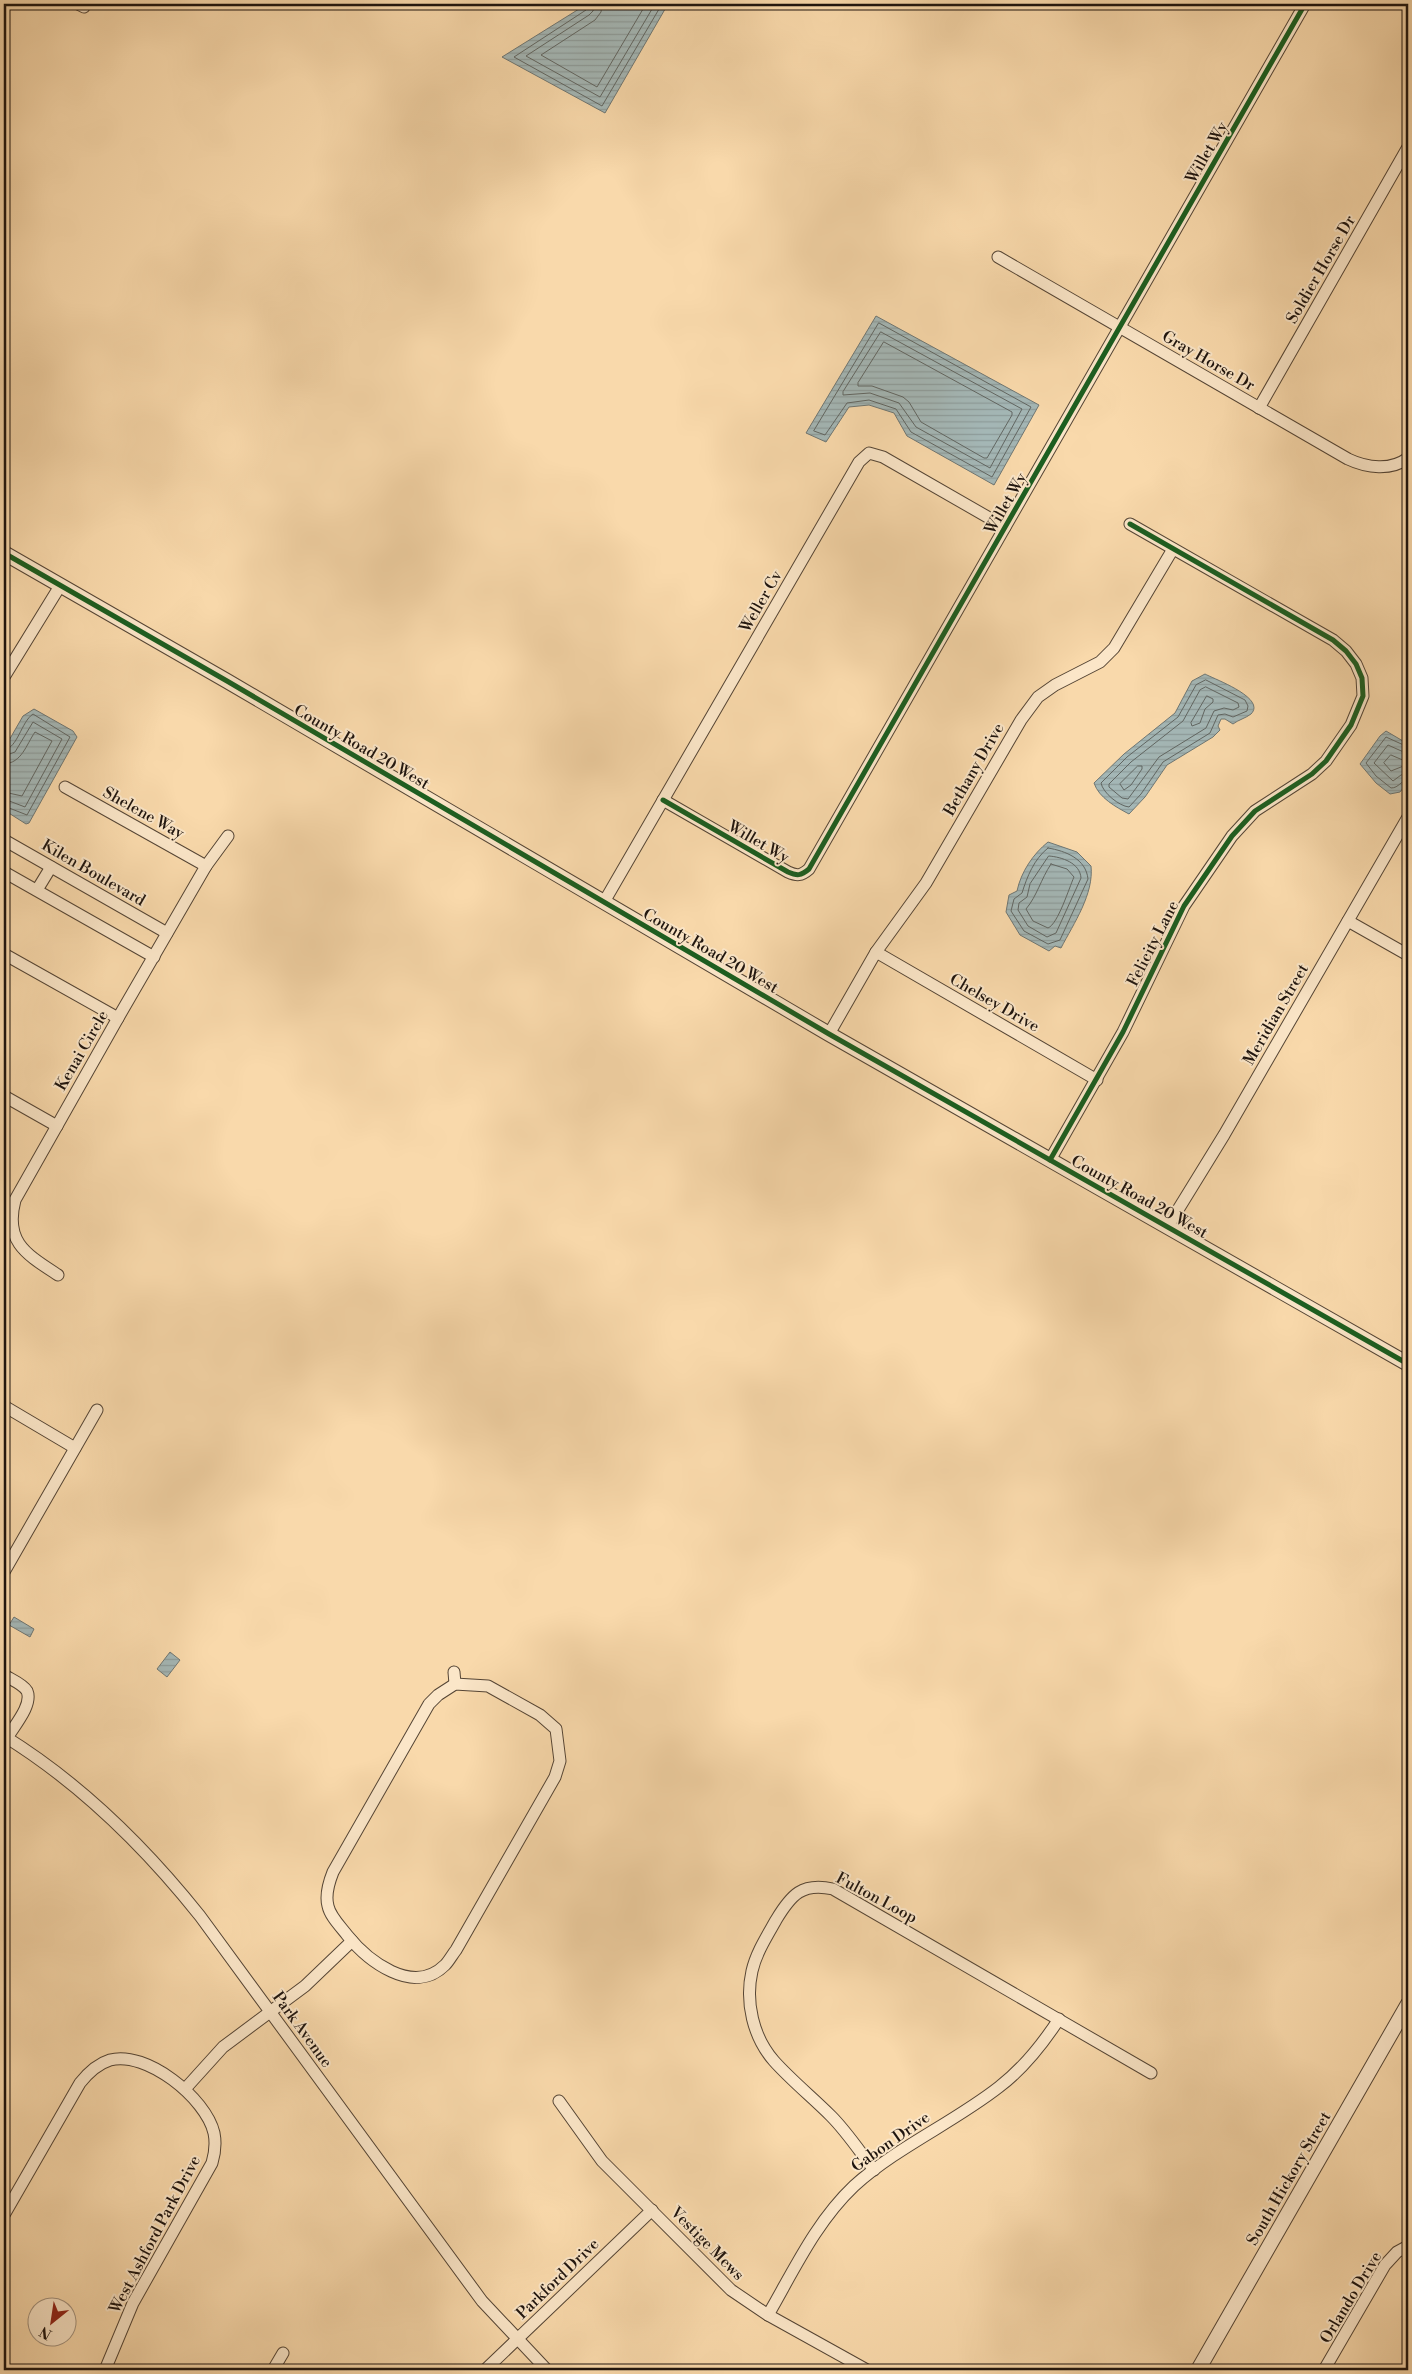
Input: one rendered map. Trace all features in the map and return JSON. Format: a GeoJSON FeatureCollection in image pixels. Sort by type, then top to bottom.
{"type":"FeatureCollection","features":[{"type":"Feature","properties":{"kind":"street","name":"Willet Wy"},"geometry":{"type":"LineString","coordinates":[[663,800],[795,876],[803,875],[813,863],[1306,4]]}},
{"type":"Feature","properties":{"kind":"street","name":"Soldier Horse Dr"},"geometry":{"type":"LineString","coordinates":[[1259,408],[1408,147]]}},
{"type":"Feature","properties":{"kind":"street","name":"Gray Horse Dr"},"geometry":{"type":"LineString","coordinates":[[998,257],[1358,464],[1383,467],[1408,458]]}},
{"type":"Feature","properties":{"kind":"street","name":"Weller Cv"},"geometry":{"type":"LineString","coordinates":[[604,902],[859,462],[865,456],[869,453],[883,457],[1006,527]]}},
{"type":"Feature","properties":{"kind":"street","name":"Felicity Lane"},"geometry":{"type":"LineString","coordinates":[[1050,1160],[1123,1032],[1184,906],[1232,836],[1255,811],[1326,761],[1352,725],[1363,696],[1362,678],[1356,664],[1346,651],[1333,640],[1130,524]]}},
{"type":"Feature","properties":{"kind":"street","name":"Bethany Drive"},"geometry":{"type":"LineString","coordinates":[[829,1034],[876,952],[926,883],[1021,720],[1038,697],[1055,685],[1100,662],[1114,648],[1173,549]]}},
{"type":"Feature","properties":{"kind":"street","name":"County Road 20 West"},"geometry":{"type":"LineString","coordinates":[[4,553],[829,1034],[1408,1364]]}},
{"type":"Feature","properties":{"kind":"street"},"geometry":{"type":"LineString","coordinates":[[4,678],[60,586]]}},
{"type":"Feature","properties":{"kind":"street","name":"Shelene Way"},"geometry":{"type":"LineString","coordinates":[[65,787],[206,866]]}},
{"type":"Feature","properties":{"kind":"street","name":"Meridian Street"},"geometry":{"type":"LineString","coordinates":[[1168,1226],[1224,1135],[1408,817]]}},
{"type":"Feature","properties":{"kind":"street","name":"Kenai Circle"},"geometry":{"type":"LineString","coordinates":[[58,1275],[28,1255],[7,1226],[15,1200],[206,866],[228,836]]}},
{"type":"Feature","properties":{"kind":"street","name":"Kilen Boulevard"},"geometry":{"type":"LineString","coordinates":[[4,840],[167,933]]}},
{"type":"Feature","properties":{"kind":"street"},"geometry":{"type":"LineString","coordinates":[[37,890],[51,867]]}},
{"type":"Feature","properties":{"kind":"street"},"geometry":{"type":"LineString","coordinates":[[4,872],[154,957]]}},
{"type":"Feature","properties":{"kind":"street"},"geometry":{"type":"LineString","coordinates":[[1348,921],[1408,955]]}},
{"type":"Feature","properties":{"kind":"street","name":"Chelsey Drive"},"geometry":{"type":"LineString","coordinates":[[876,952],[1097,1080]]}},
{"type":"Feature","properties":{"kind":"street"},"geometry":{"type":"LineString","coordinates":[[4,954],[118,1018]]}},
{"type":"Feature","properties":{"kind":"street"},"geometry":{"type":"LineString","coordinates":[[4,1096],[56,1126]]}},
{"type":"Feature","properties":{"kind":"street"},"geometry":{"type":"LineString","coordinates":[[4,1406],[75,1448]]}},
{"type":"Feature","properties":{"kind":"street"},"geometry":{"type":"LineString","coordinates":[[4,1572],[97,1410]]}},
{"type":"Feature","properties":{"kind":"street"},"geometry":{"type":"LineString","coordinates":[[454,1672],[455,1684]]}},
{"type":"Feature","properties":{"kind":"street"},"geometry":{"type":"LineString","coordinates":[[4,1675],[22,1686],[27,1692],[27,1703],[6,1737]]}},
{"type":"Feature","properties":{"kind":"street"},"geometry":{"type":"LineString","coordinates":[[455,1684],[488,1686],[531,1710],[556,1729],[564,1742],[555,1777],[456,1950],[444,1966],[422,1982],[391,1972],[365,1955],[335,1920],[328,1906],[328,1885],[333,1872],[429,1704],[438,1695],[455,1684]]}},
{"type":"Feature","properties":{"kind":"street","name":"Park Avenue"},"geometry":{"type":"LineString","coordinates":[[6,1737],[95,1804],[137,1844],[174,1884],[200,1916],[482,2301],[547,2370]]}},
{"type":"Feature","properties":{"kind":"street","name":"Fulton Loop"},"geometry":{"type":"LineString","coordinates":[[874,2170],[833,2118],[773,2060],[760,2039],[751,2014],[750,1992],[752,1971],[760,1950],[784,1906],[795,1894],[808,1887],[820,1886],[833,1889],[1151,2073]]}},
{"type":"Feature","properties":{"kind":"street"},"geometry":{"type":"LineString","coordinates":[[185,2089],[223,2047],[311,1981],[352,1941]]}},
{"type":"Feature","properties":{"kind":"street","name":"South Hickory Street"},"geometry":{"type":"LineString","coordinates":[[1198,2370],[1408,2004]]}},
{"type":"Feature","properties":{"kind":"street","name":"Gabon Drive"},"geometry":{"type":"LineString","coordinates":[[768,2315],[825,2218],[855,2186],[874,2170],[998,2088],[1028,2061],[1059,2019]]}},
{"type":"Feature","properties":{"kind":"street","name":"West Ashford Park Drive"},"geometry":{"type":"LineString","coordinates":[[4,2215],[80,2083],[90,2071],[111,2060],[134,2061],[150,2067],[185,2089],[206,2114],[213,2132],[216,2149],[212,2163],[133,2303],[105,2370]]}},
{"type":"Feature","properties":{"kind":"street","name":"Vestige Mews"},"geometry":{"type":"LineString","coordinates":[[559,2101],[602,2160],[731,2290],[768,2315],[866,2370]]}},
{"type":"Feature","properties":{"kind":"street","name":"Parkford Drive"},"geometry":{"type":"LineString","coordinates":[[485,2370],[652,2210]]}},
{"type":"Feature","properties":{"kind":"street","name":"Orlando Drive"},"geometry":{"type":"LineString","coordinates":[[1328,2369],[1384,2265],[1397,2252],[1408,2246]]}},
{"type":"Feature","properties":{"kind":"street"},"geometry":{"type":"LineString","coordinates":[[273,2370],[283,2353]]}},
{"type":"Feature","properties":{"kind":"water"},"geometry":{"type":"Polygon","coordinates":[[[587,4],[668,4],[605,113],[502,57],[587,4]]]}},
{"type":"Feature","properties":{"kind":"water"},"geometry":{"type":"Polygon","coordinates":[[[876,316],[1039,405],[994,485],[907,436],[894,413],[869,405],[849,407],[826,442],[806,433],[876,316]]]}},
{"type":"Feature","properties":{"kind":"water"},"geometry":{"type":"Polygon","coordinates":[[[1205,674],[1246,696],[1252,702],[1254,708],[1251,714],[1233,724],[1225,719],[1221,719],[1218,726],[1220,730],[1213,737],[1167,765],[1145,797],[1129,814],[1108,801],[1094,783],[1124,754],[1175,713],[1192,681],[1205,674]]]}},
{"type":"Feature","properties":{"kind":"water"},"geometry":{"type":"Polygon","coordinates":[[[34,709],[73,731],[77,737],[29,823],[26,824],[4,810],[4,749],[23,716],[34,709]]]}},
{"type":"Feature","properties":{"kind":"water"},"geometry":{"type":"Polygon","coordinates":[[[1386,731],[1408,744],[1408,782],[1400,792],[1390,794],[1376,783],[1360,764],[1380,736],[1386,731]]]}},
{"type":"Feature","properties":{"kind":"water"},"geometry":{"type":"Polygon","coordinates":[[[1048,842],[1077,852],[1091,866],[1089,887],[1082,908],[1061,948],[1055,946],[1049,951],[1020,935],[1006,912],[1009,895],[1017,891],[1021,877],[1028,864],[1048,842]]]}},
{"type":"Feature","properties":{"kind":"water"},"geometry":{"type":"Polygon","coordinates":[[[14,1617],[34,1629],[30,1637],[9,1625],[14,1617]]]}},
{"type":"Feature","properties":{"kind":"water"},"geometry":{"type":"Polygon","coordinates":[[[170,1652],[180,1660],[167,1677],[157,1669],[170,1652]]]}},
{"type":"Feature","properties":{"kind":"cycle path"},"geometry":{"type":"LineString","coordinates":[[663,800],[788,872],[799,875],[809,869],[1305,4]]}},
{"type":"Feature","properties":{"kind":"cycle path"},"geometry":{"type":"LineString","coordinates":[[1050,1160],[1123,1032],[1184,906],[1232,836],[1255,811],[1312,774],[1326,761],[1351,725],[1363,696],[1362,678],[1356,664],[1346,651],[1333,640],[1130,524]]}},
{"type":"Feature","properties":{"kind":"cycle path"},"geometry":{"type":"LineString","coordinates":[[4,553],[227,681],[829,1034],[1408,1364]]}}]}
